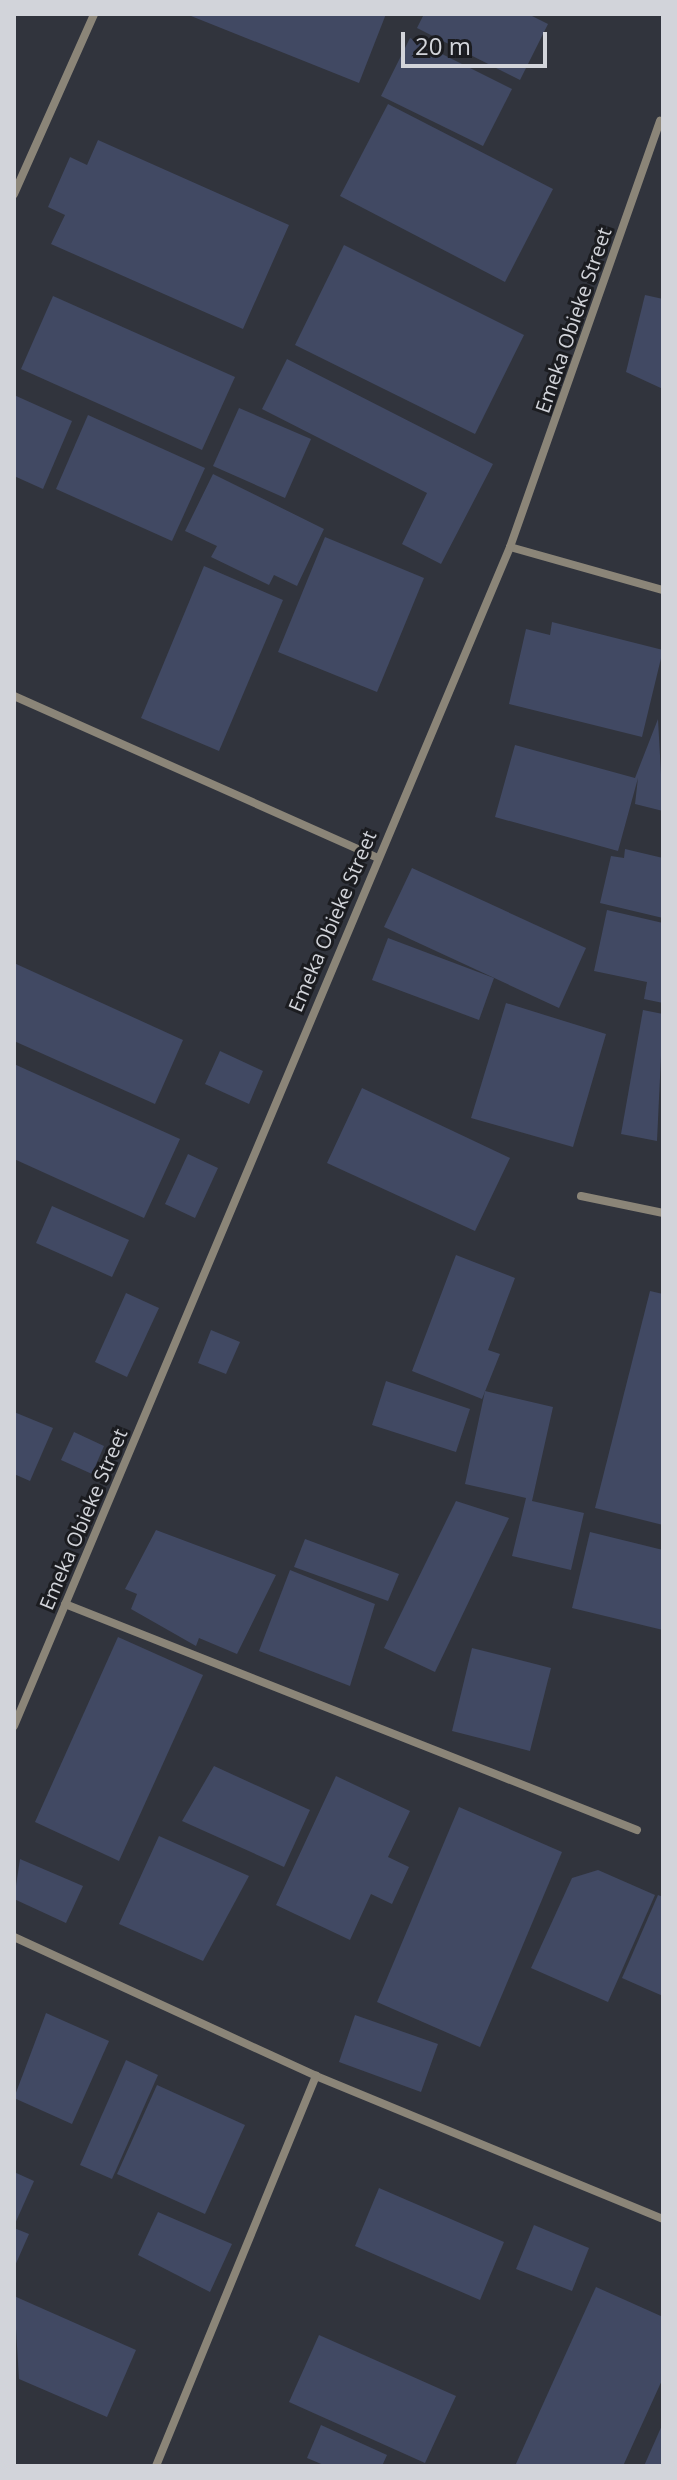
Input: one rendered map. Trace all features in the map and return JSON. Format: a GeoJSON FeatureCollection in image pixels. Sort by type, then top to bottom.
{"type":"FeatureCollection","features":[{"type":"Feature","properties":{"kind":"street"},"geometry":{"type":"LineString","coordinates":[[14,194],[94,14]]}},
{"type":"Feature","properties":{"kind":"street","name":"Emeka Obieke Street"},"geometry":{"type":"LineString","coordinates":[[14,1726],[375,857],[510,547],[660,121]]}},
{"type":"Feature","properties":{"kind":"street"},"geometry":{"type":"LineString","coordinates":[[510,547],[663,590]]}},
{"type":"Feature","properties":{"kind":"street"},"geometry":{"type":"LineString","coordinates":[[14,696],[375,857]]}},
{"type":"Feature","properties":{"kind":"street"},"geometry":{"type":"LineString","coordinates":[[581,1196],[663,1213]]}},
{"type":"Feature","properties":{"kind":"street"},"geometry":{"type":"LineString","coordinates":[[65,1604],[637,1830]]}},
{"type":"Feature","properties":{"kind":"street"},"geometry":{"type":"LineString","coordinates":[[14,1937],[316,2076],[663,2219]]}},
{"type":"Feature","properties":{"kind":"street"},"geometry":{"type":"LineString","coordinates":[[156,2466],[316,2076]]}},
{"type":"Feature","properties":{"kind":"building"},"geometry":{"type":"Polygon","coordinates":[[[186,14],[386,14],[359,83],[186,14]]]}},
{"type":"Feature","properties":{"kind":"building"},"geometry":{"type":"Polygon","coordinates":[[[424,14],[528,14],[548,24],[520,80],[417,28],[424,14]]]}},
{"type":"Feature","properties":{"kind":"building"},"geometry":{"type":"Polygon","coordinates":[[[410,38],[512,89],[483,146],[381,96],[410,38]]]}},
{"type":"Feature","properties":{"kind":"building"},"geometry":{"type":"Polygon","coordinates":[[[388,104],[553,189],[505,282],[340,196],[388,104]]]}},
{"type":"Feature","properties":{"kind":"building"},"geometry":{"type":"Polygon","coordinates":[[[98,140],[289,225],[243,329],[51,244],[65,215],[48,207],[70,157],[87,165],[98,140]]]}},
{"type":"Feature","properties":{"kind":"building"},"geometry":{"type":"Polygon","coordinates":[[[344,245],[524,335],[475,434],[295,345],[344,245]]]}},
{"type":"Feature","properties":{"kind":"building"},"geometry":{"type":"Polygon","coordinates":[[[645,295],[663,299],[663,389],[626,372],[645,295]]]}},
{"type":"Feature","properties":{"kind":"building"},"geometry":{"type":"Polygon","coordinates":[[[53,296],[235,377],[202,450],[21,369],[53,296]]]}},
{"type":"Feature","properties":{"kind":"building"},"geometry":{"type":"Polygon","coordinates":[[[287,359],[493,464],[441,564],[402,544],[427,493],[262,409],[287,359]]]}},
{"type":"Feature","properties":{"kind":"building"},"geometry":{"type":"Polygon","coordinates":[[[14,395],[72,421],[43,489],[14,476],[14,395]]]}},
{"type":"Feature","properties":{"kind":"building"},"geometry":{"type":"Polygon","coordinates":[[[239,408],[311,439],[285,498],[213,466],[239,408]]]}},
{"type":"Feature","properties":{"kind":"building"},"geometry":{"type":"Polygon","coordinates":[[[88,415],[205,468],[172,541],[56,489],[88,415]]]}},
{"type":"Feature","properties":{"kind":"building"},"geometry":{"type":"Polygon","coordinates":[[[213,474],[324,529],[297,586],[274,575],[269,585],[211,557],[217,546],[185,531],[213,474]]]}},
{"type":"Feature","properties":{"kind":"building"},"geometry":{"type":"Polygon","coordinates":[[[325,537],[424,578],[377,692],[278,652],[325,537]]]}},
{"type":"Feature","properties":{"kind":"building"},"geometry":{"type":"Polygon","coordinates":[[[204,566],[283,600],[219,751],[141,718],[204,566]]]}},
{"type":"Feature","properties":{"kind":"building"},"geometry":{"type":"Polygon","coordinates":[[[552,622],[663,650],[642,737],[509,704],[526,629],[550,635],[552,622]]]}},
{"type":"Feature","properties":{"kind":"building"},"geometry":{"type":"Polygon","coordinates":[[[658,719],[663,811],[635,804],[638,778],[618,851],[495,817],[515,745],[635,778],[658,719]]]}},
{"type":"Feature","properties":{"kind":"building"},"geometry":{"type":"Polygon","coordinates":[[[625,849],[663,858],[663,918],[600,903],[611,856],[624,858],[625,849]]]}},
{"type":"Feature","properties":{"kind":"building"},"geometry":{"type":"Polygon","coordinates":[[[412,868],[586,948],[559,1008],[384,927],[412,868]]]}},
{"type":"Feature","properties":{"kind":"building"},"geometry":{"type":"Polygon","coordinates":[[[607,910],[663,923],[663,1003],[644,999],[647,982],[594,971],[607,910]]]}},
{"type":"Feature","properties":{"kind":"building"},"geometry":{"type":"Polygon","coordinates":[[[388,938],[494,978],[479,1020],[372,980],[388,938]]]}},
{"type":"Feature","properties":{"kind":"building"},"geometry":{"type":"Polygon","coordinates":[[[14,963],[183,1040],[155,1104],[14,1041],[14,963]]]}},
{"type":"Feature","properties":{"kind":"building"},"geometry":{"type":"Polygon","coordinates":[[[506,1003],[606,1034],[573,1147],[471,1118],[506,1003]]]}},
{"type":"Feature","properties":{"kind":"building"},"geometry":{"type":"Polygon","coordinates":[[[643,1010],[663,1014],[657,1141],[621,1134],[643,1010]]]}},
{"type":"Feature","properties":{"kind":"building"},"geometry":{"type":"Polygon","coordinates":[[[220,1051],[263,1071],[249,1104],[205,1084],[220,1051]]]}},
{"type":"Feature","properties":{"kind":"building"},"geometry":{"type":"Polygon","coordinates":[[[14,1064],[180,1139],[144,1218],[14,1159],[14,1064]]]}},
{"type":"Feature","properties":{"kind":"building"},"geometry":{"type":"Polygon","coordinates":[[[362,1088],[510,1158],[475,1231],[327,1163],[362,1088]]]}},
{"type":"Feature","properties":{"kind":"building"},"geometry":{"type":"Polygon","coordinates":[[[188,1154],[218,1168],[195,1218],[165,1204],[188,1154]]]}},
{"type":"Feature","properties":{"kind":"building"},"geometry":{"type":"Polygon","coordinates":[[[52,1206],[129,1240],[112,1277],[36,1243],[52,1206]]]}},
{"type":"Feature","properties":{"kind":"building"},"geometry":{"type":"Polygon","coordinates":[[[456,1255],[515,1278],[488,1350],[500,1354],[482,1399],[412,1371],[456,1255]]]}},
{"type":"Feature","properties":{"kind":"building"},"geometry":{"type":"Polygon","coordinates":[[[650,1291],[663,1294],[663,1525],[595,1508],[650,1291]]]}},
{"type":"Feature","properties":{"kind":"building"},"geometry":{"type":"Polygon","coordinates":[[[126,1293],[159,1308],[127,1377],[95,1362],[126,1293]]]}},
{"type":"Feature","properties":{"kind":"building"},"geometry":{"type":"Polygon","coordinates":[[[211,1330],[240,1342],[226,1374],[198,1363],[211,1330]]]}},
{"type":"Feature","properties":{"kind":"building"},"geometry":{"type":"Polygon","coordinates":[[[386,1381],[470,1409],[456,1452],[372,1425],[386,1381]]]}},
{"type":"Feature","properties":{"kind":"building"},"geometry":{"type":"Polygon","coordinates":[[[485,1391],[553,1407],[532,1501],[584,1513],[571,1570],[512,1556],[526,1498],[465,1484],[485,1391]]]}},
{"type":"Feature","properties":{"kind":"building"},"geometry":{"type":"Polygon","coordinates":[[[14,1412],[53,1428],[30,1481],[14,1474],[14,1412]]]}},
{"type":"Feature","properties":{"kind":"building"},"geometry":{"type":"Polygon","coordinates":[[[74,1432],[104,1446],[92,1474],[61,1460],[74,1432]]]}},
{"type":"Feature","properties":{"kind":"building"},"geometry":{"type":"Polygon","coordinates":[[[456,1501],[509,1518],[435,1672],[384,1648],[456,1501]]]}},
{"type":"Feature","properties":{"kind":"building"},"geometry":{"type":"Polygon","coordinates":[[[156,1530],[276,1575],[237,1654],[199,1638],[196,1646],[131,1609],[137,1594],[125,1589],[156,1530]]]}},
{"type":"Feature","properties":{"kind":"building"},"geometry":{"type":"Polygon","coordinates":[[[590,1532],[663,1550],[663,1630],[572,1608],[590,1532]]]}},
{"type":"Feature","properties":{"kind":"building"},"geometry":{"type":"Polygon","coordinates":[[[305,1539],[399,1574],[388,1601],[294,1567],[305,1539]]]}},
{"type":"Feature","properties":{"kind":"building"},"geometry":{"type":"Polygon","coordinates":[[[290,1570],[375,1604],[350,1686],[259,1651],[290,1570]]]}},
{"type":"Feature","properties":{"kind":"building"},"geometry":{"type":"Polygon","coordinates":[[[118,1637],[203,1675],[119,1861],[35,1822],[118,1637]]]}},
{"type":"Feature","properties":{"kind":"building"},"geometry":{"type":"Polygon","coordinates":[[[472,1648],[551,1668],[530,1751],[452,1731],[472,1648]]]}},
{"type":"Feature","properties":{"kind":"building"},"geometry":{"type":"Polygon","coordinates":[[[214,1766],[310,1810],[284,1867],[182,1821],[214,1766]]]}},
{"type":"Feature","properties":{"kind":"building"},"geometry":{"type":"Polygon","coordinates":[[[336,1776],[410,1811],[388,1857],[409,1867],[392,1904],[371,1894],[350,1940],[276,1905],[336,1776]]]}},
{"type":"Feature","properties":{"kind":"building"},"geometry":{"type":"Polygon","coordinates":[[[459,1807],[562,1852],[480,2047],[377,2002],[459,1807]]]}},
{"type":"Feature","properties":{"kind":"building"},"geometry":{"type":"Polygon","coordinates":[[[159,1836],[249,1876],[203,1961],[119,1924],[159,1836]]]}},
{"type":"Feature","properties":{"kind":"building"},"geometry":{"type":"Polygon","coordinates":[[[20,1859],[83,1886],[66,1923],[14,1899],[20,1859]]]}},
{"type":"Feature","properties":{"kind":"building"},"geometry":{"type":"Polygon","coordinates":[[[598,1870],[655,1895],[608,2002],[531,1968],[572,1878],[598,1870]]]}},
{"type":"Feature","properties":{"kind":"building"},"geometry":{"type":"Polygon","coordinates":[[[658,1895],[663,1897],[663,1996],[622,1978],[658,1895]]]}},
{"type":"Feature","properties":{"kind":"building"},"geometry":{"type":"Polygon","coordinates":[[[46,2013],[109,2041],[72,2124],[14,2098],[46,2013]]]}},
{"type":"Feature","properties":{"kind":"building"},"geometry":{"type":"Polygon","coordinates":[[[355,2015],[438,2044],[421,2092],[339,2062],[355,2015]]]}},
{"type":"Feature","properties":{"kind":"building"},"geometry":{"type":"Polygon","coordinates":[[[126,2060],[158,2075],[112,2179],[80,2165],[126,2060]]]}},
{"type":"Feature","properties":{"kind":"building"},"geometry":{"type":"Polygon","coordinates":[[[157,2085],[245,2125],[205,2214],[117,2174],[157,2085]]]}},
{"type":"Feature","properties":{"kind":"building"},"geometry":{"type":"Polygon","coordinates":[[[14,2172],[34,2181],[14,2226],[14,2172]]]}},
{"type":"Feature","properties":{"kind":"building"},"geometry":{"type":"Polygon","coordinates":[[[379,2188],[504,2242],[480,2300],[355,2246],[379,2188]]]}},
{"type":"Feature","properties":{"kind":"building"},"geometry":{"type":"Polygon","coordinates":[[[158,2212],[232,2244],[210,2292],[138,2255],[158,2212]]]}},
{"type":"Feature","properties":{"kind":"building"},"geometry":{"type":"Polygon","coordinates":[[[534,2225],[589,2248],[572,2291],[516,2269],[534,2225]]]}},
{"type":"Feature","properties":{"kind":"building"},"geometry":{"type":"Polygon","coordinates":[[[14,2228],[29,2234],[14,2268],[14,2228]]]}},
{"type":"Feature","properties":{"kind":"building"},"geometry":{"type":"Polygon","coordinates":[[[596,2287],[663,2317],[663,2378],[623,2466],[515,2466],[596,2287]]]}},
{"type":"Feature","properties":{"kind":"building"},"geometry":{"type":"Polygon","coordinates":[[[14,2296],[136,2350],[107,2417],[19,2379],[14,2296]]]}},
{"type":"Feature","properties":{"kind":"building"},"geometry":{"type":"Polygon","coordinates":[[[319,2335],[456,2396],[425,2463],[289,2402],[319,2335]]]}},
{"type":"Feature","properties":{"kind":"building"},"geometry":{"type":"Polygon","coordinates":[[[663,2423],[663,2466],[644,2466],[663,2423]]]}},
{"type":"Feature","properties":{"kind":"building"},"geometry":{"type":"Polygon","coordinates":[[[321,2425],[387,2455],[382,2466],[326,2466],[307,2458],[321,2425]]]}}]}
